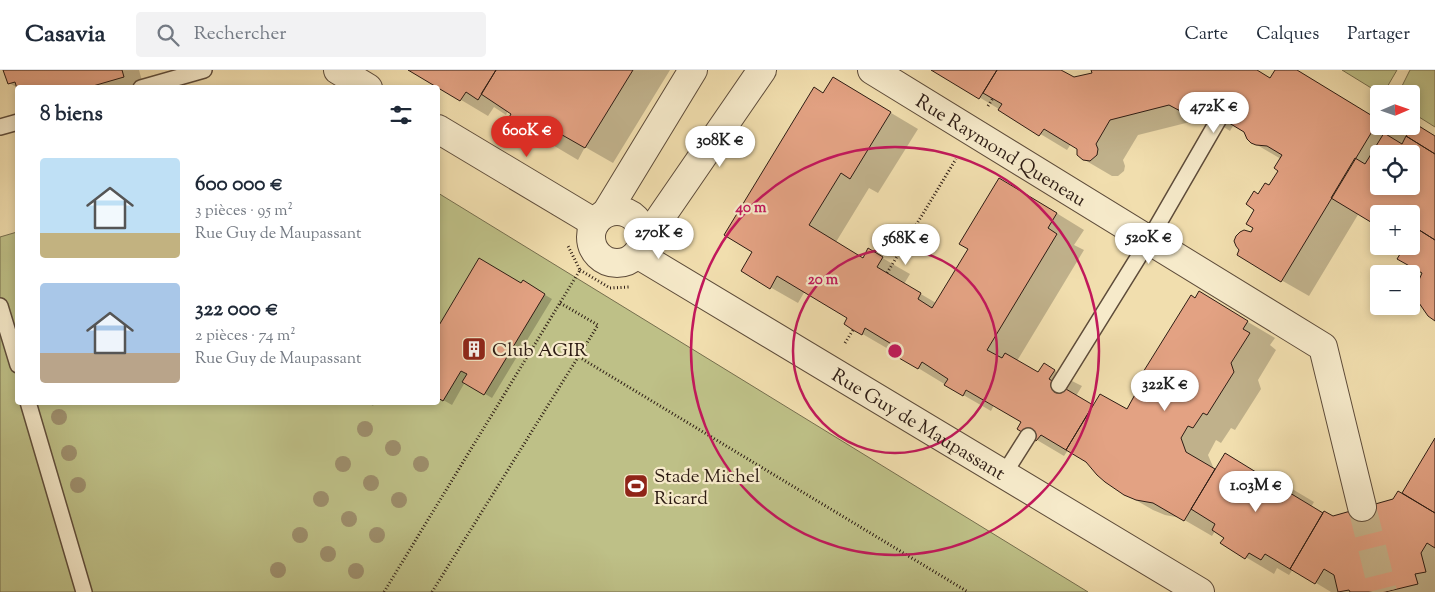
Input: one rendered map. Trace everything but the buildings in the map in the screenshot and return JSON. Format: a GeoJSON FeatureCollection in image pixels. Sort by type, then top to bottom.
{"type":"FeatureCollection","features":[{"type":"Feature","properties":{"kind":"street"},"geometry":{"type":"LineString","coordinates":[[338,70],[363,85]]}},
{"type":"Feature","properties":{"kind":"street"},"geometry":{"type":"LineString","coordinates":[[693,70],[593,217],[591,237],[594,249],[600,256],[610,262],[618,264],[627,261],[640,248],[762,70]]}},
{"type":"Feature","properties":{"kind":"street","name":"Rue Raymond Queneau"},"geometry":{"type":"LineString","coordinates":[[872,70],[1323,347],[1362,507]]}},
{"type":"Feature","properties":{"kind":"street"},"geometry":{"type":"LineString","coordinates":[[440,130],[593,217],[612,211],[622,211],[633,216],[640,223],[643,234],[640,248]]}},
{"type":"Feature","properties":{"kind":"street","name":"Rue Guy de Maupassant"},"geometry":{"type":"LineString","coordinates":[[640,248],[1004,474],[1200,592]]}},
{"type":"Feature","properties":{"kind":"lane"},"geometry":{"type":"LineString","coordinates":[[152,85],[204,70]]}},
{"type":"Feature","properties":{"kind":"lane"},"geometry":{"type":"LineString","coordinates":[[1059,385],[1148,240],[1220,117]]}},
{"type":"Feature","properties":{"kind":"lane"},"geometry":{"type":"LineString","coordinates":[[0,127],[15,123]]}},
{"type":"Feature","properties":{"kind":"lane"},"geometry":{"type":"LineString","coordinates":[[0,306],[15,355]]}},
{"type":"Feature","properties":{"kind":"lane"},"geometry":{"type":"LineString","coordinates":[[29,405],[84,592]]}},
{"type":"Feature","properties":{"kind":"lane"},"geometry":{"type":"LineString","coordinates":[[1004,474],[1028,436]]}},
{"type":"Feature","properties":{"kind":"path"},"geometry":{"type":"LineString","coordinates":[[887,273],[993,98]]}},
{"type":"Feature","properties":{"kind":"path"},"geometry":{"type":"LineString","coordinates":[[384,592],[580,270],[566,244],[593,217]]}},
{"type":"Feature","properties":{"kind":"path"},"geometry":{"type":"LineString","coordinates":[[432,592],[598,325],[560,303]]}},
{"type":"Feature","properties":{"kind":"path"},"geometry":{"type":"LineString","coordinates":[[579,357],[968,592]]}},
{"type":"Feature","properties":{"kind":"green space"},"geometry":{"type":"Polygon","coordinates":[[[1342,70],[1397,70],[1388,85],[1370,85],[1370,87],[1342,70]]]}},
{"type":"Feature","properties":{"kind":"green space"},"geometry":{"type":"Polygon","coordinates":[[[1410,70],[1435,70],[1435,127],[1420,118],[1420,85],[1402,85],[1410,70]]]}},
{"type":"Feature","properties":{"kind":"green space"},"geometry":{"type":"Polygon","coordinates":[[[440,194],[1088,592],[0,592],[0,237],[15,233],[15,405],[440,405],[440,194]]]}},
{"type":"Feature","properties":{"kind":"tunnel"},"geometry":{"type":"LineString","coordinates":[[1362,507],[1383,592]]}},
{"type":"Feature","properties":{"kind":"place","name":"Club AGIR"},"geometry":{"type":"Point","coordinates":[474,349]}},
{"type":"Feature","properties":{"kind":"place","name":"Stade Michel Ricard"},"geometry":{"type":"Point","coordinates":[636,486]}}]}
